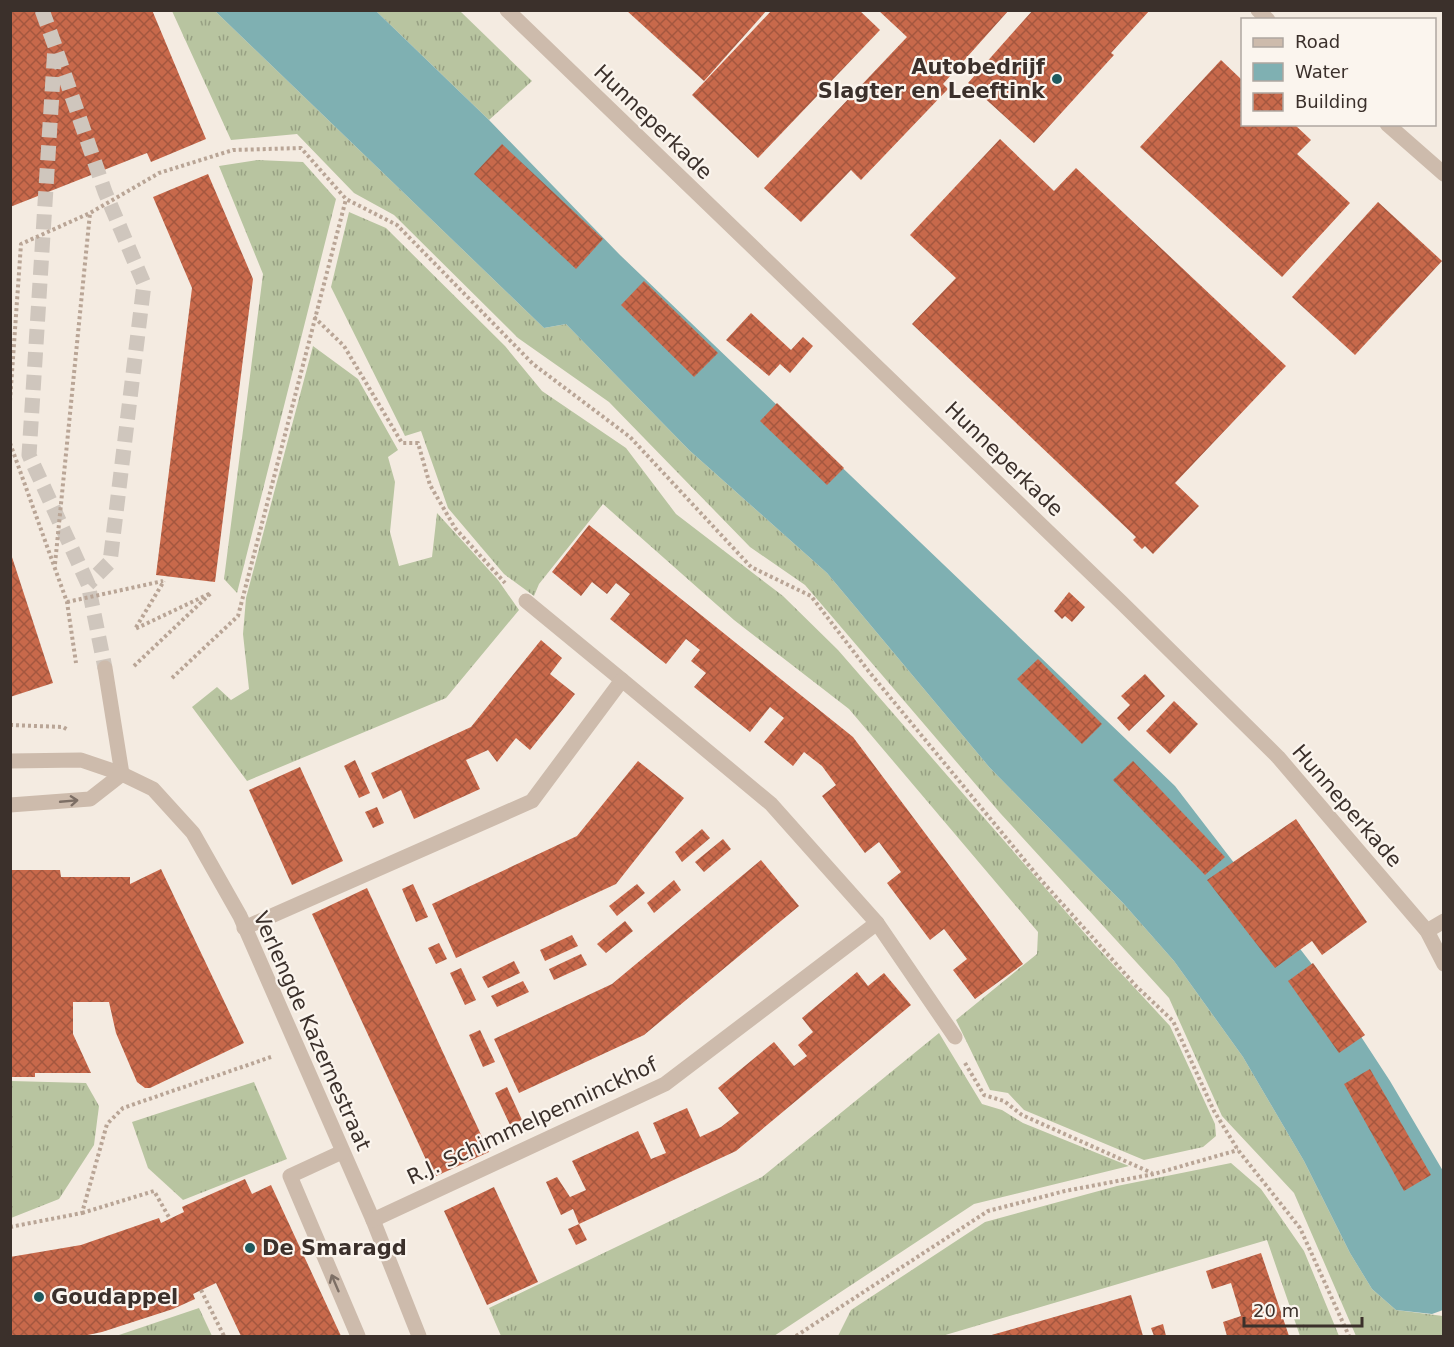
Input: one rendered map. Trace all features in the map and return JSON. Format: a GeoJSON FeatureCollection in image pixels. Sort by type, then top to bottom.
{"type":"FeatureCollection","features":[{"type":"Feature","properties":{"kind":"street","name":"Hunneperkade"},"geometry":{"type":"LineString","coordinates":[[507,10],[1121,602],[1278,757],[1427,931],[1443,964]]}},
{"type":"Feature","properties":{"kind":"street"},"geometry":{"type":"LineString","coordinates":[[1390,126],[1443,174]]}},
{"type":"Feature","properties":{"kind":"street"},"geometry":{"type":"LineString","coordinates":[[526,601],[771,804],[877,923],[955,1037]]}},
{"type":"Feature","properties":{"kind":"street"},"geometry":{"type":"LineString","coordinates":[[10,805],[90,799],[122,774],[105,668]]}},
{"type":"Feature","properties":{"kind":"street"},"geometry":{"type":"LineString","coordinates":[[244,928],[532,801],[622,680]]}},
{"type":"Feature","properties":{"kind":"street","name":"Verlengde Kazernestraat"},"geometry":{"type":"LineString","coordinates":[[10,761],[81,760],[122,774],[153,789],[193,833],[244,928],[373,1220],[419,1336]]}},
{"type":"Feature","properties":{"kind":"street"},"geometry":{"type":"LineString","coordinates":[[1427,931],[1443,921]]}},
{"type":"Feature","properties":{"kind":"street","name":"R.J. Schimmelpenninckhof"},"geometry":{"type":"LineString","coordinates":[[373,1220],[665,1084],[877,923]]}},
{"type":"Feature","properties":{"kind":"street"},"geometry":{"type":"LineString","coordinates":[[342,1152],[290,1176],[358,1336]]}},
{"type":"Feature","properties":{"kind":"path"},"geometry":{"type":"LineString","coordinates":[[10,401],[21,244],[90,213],[159,173],[233,150],[301,148],[346,199],[397,225],[533,364],[630,437],[751,567],[811,596],[870,673],[1041,880],[1136,986],[1173,1022],[1214,1111],[1238,1150],[1299,1228],[1349,1336]]}},
{"type":"Feature","properties":{"kind":"path"},"geometry":{"type":"LineString","coordinates":[[172,678],[238,616],[346,199]]}},
{"type":"Feature","properties":{"kind":"path"},"geometry":{"type":"LineString","coordinates":[[54,568],[90,213]]}},
{"type":"Feature","properties":{"kind":"path"},"geometry":{"type":"LineString","coordinates":[[314,317],[344,346],[402,443],[418,443],[430,485],[455,528],[501,580]]}},
{"type":"Feature","properties":{"kind":"path"},"geometry":{"type":"LineString","coordinates":[[10,443],[67,602],[77,669]]}},
{"type":"Feature","properties":{"kind":"path"},"geometry":{"type":"LineString","coordinates":[[67,602],[164,580],[135,629],[211,593],[109,690]]}},
{"type":"Feature","properties":{"kind":"path"},"geometry":{"type":"LineString","coordinates":[[82,1213],[107,1124],[123,1108],[297,1048]]}},
{"type":"Feature","properties":{"kind":"path"},"geometry":{"type":"LineString","coordinates":[[967,1067],[984,1095],[1004,1101],[1022,1115],[1154,1174]]}},
{"type":"Feature","properties":{"kind":"path"},"geometry":{"type":"LineString","coordinates":[[797,1336],[988,1211],[1065,1191],[1154,1174],[1238,1150]]}},
{"type":"Feature","properties":{"kind":"path"},"geometry":{"type":"LineString","coordinates":[[10,1227],[82,1213],[154,1191],[171,1219]]}},
{"type":"Feature","properties":{"kind":"path"},"geometry":{"type":"LineString","coordinates":[[201,1290],[224,1336]]}},
{"type":"Feature","properties":{"kind":"green space"},"geometry":{"type":"Polygon","coordinates":[[[172,11],[215,11],[544,328],[566,324],[689,450],[827,573],[990,768],[1123,903],[1174,961],[1243,1057],[1304,1161],[1350,1253],[1372,1289],[1396,1310],[1443,1316],[1443,1336],[1356,1336],[1294,1193],[1222,1116],[1169,998],[1001,814],[805,585],[750,547],[609,402],[518,338],[394,215],[354,193],[297,134],[231,140],[172,11]]]}},
{"type":"Feature","properties":{"kind":"green space"},"geometry":{"type":"Polygon","coordinates":[[[376,11],[460,11],[532,81],[489,120],[376,11]]]}},
{"type":"Feature","properties":{"kind":"green space"},"geometry":{"type":"Polygon","coordinates":[[[258,160],[303,162],[336,199],[237,593],[224,579],[263,274],[219,166],[258,160]]]}},
{"type":"Feature","properties":{"kind":"green space"},"geometry":{"type":"Polygon","coordinates":[[[349,212],[386,228],[505,346],[542,391],[626,448],[676,514],[783,596],[838,650],[1094,944],[1170,1026],[1215,1124],[1216,1136],[1203,1147],[1144,1160],[1024,1110],[1008,1093],[990,1090],[956,1020],[1037,954],[1038,932],[849,709],[734,620],[603,504],[539,584],[534,596],[504,574],[448,508],[421,431],[405,436],[331,287],[349,212]]]}},
{"type":"Feature","properties":{"kind":"green space"},"geometry":{"type":"Polygon","coordinates":[[[313,346],[358,379],[398,450],[388,457],[395,482],[390,532],[399,566],[432,557],[437,513],[498,580],[519,610],[446,698],[247,781],[192,707],[217,687],[231,700],[249,689],[243,634],[246,598],[313,346]]]}},
{"type":"Feature","properties":{"kind":"green space"},"geometry":{"type":"Polygon","coordinates":[[[939,1033],[982,1104],[1002,1110],[1023,1123],[1129,1166],[974,1204],[774,1336],[501,1336],[489,1308],[762,1177],[939,1033]]]}},
{"type":"Feature","properties":{"kind":"green space"},"geometry":{"type":"Polygon","coordinates":[[[11,1081],[86,1083],[99,1106],[94,1145],[59,1199],[11,1218],[11,1081]]]}},
{"type":"Feature","properties":{"kind":"green space"},"geometry":{"type":"Polygon","coordinates":[[[254,1082],[287,1159],[183,1200],[148,1168],[132,1122],[254,1082]]]}},
{"type":"Feature","properties":{"kind":"green space"},"geometry":{"type":"Polygon","coordinates":[[[1231,1163],[1261,1189],[1304,1251],[1339,1336],[1300,1336],[1267,1240],[942,1336],[838,1336],[851,1310],[985,1222],[1117,1186],[1231,1163]]]}},
{"type":"Feature","properties":{"kind":"green space"},"geometry":{"type":"Polygon","coordinates":[[[199,1308],[212,1336],[116,1336],[199,1308]]]}},
{"type":"Feature","properties":{"kind":"water"},"geometry":{"type":"Polygon","coordinates":[[[215,11],[376,11],[489,120],[620,255],[1175,786],[1324,980],[1390,1081],[1443,1171],[1443,1310],[1432,1314],[1396,1310],[1372,1289],[1350,1253],[1304,1161],[1243,1057],[1174,961],[1123,903],[990,768],[827,573],[689,450],[566,324],[544,328],[215,11]]]}},
{"type":"Feature","properties":{"kind":"building"},"geometry":{"type":"Polygon","coordinates":[[[10,10],[152,10],[206,139],[151,162],[147,153],[10,207],[10,10]]]}},
{"type":"Feature","properties":{"kind":"building"},"geometry":{"type":"Polygon","coordinates":[[[626,10],[767,10],[704,81],[626,10]]]}},
{"type":"Feature","properties":{"kind":"building"},"geometry":{"type":"Polygon","coordinates":[[[772,10],[859,10],[880,30],[758,158],[692,95],[772,10]]]}},
{"type":"Feature","properties":{"kind":"building"},"geometry":{"type":"Polygon","coordinates":[[[878,10],[1009,10],[943,84],[948,89],[861,180],[851,170],[801,222],[764,188],[907,37],[878,10]]]}},
{"type":"Feature","properties":{"kind":"building"},"geometry":{"type":"Polygon","coordinates":[[[1033,10],[1150,10],[1111,53],[1114,55],[1034,143],[968,83],[1033,10]]]}},
{"type":"Feature","properties":{"kind":"building"},"geometry":{"type":"Polygon","coordinates":[[[1221,60],[1241,79],[1241,126],[1296,126],[1311,140],[1297,154],[1350,203],[1282,277],[1140,147],[1221,60]]]}},
{"type":"Feature","properties":{"kind":"building"},"geometry":{"type":"Polygon","coordinates":[[[1000,139],[1054,191],[1076,168],[1286,366],[1175,483],[1199,506],[1153,554],[1145,546],[1142,549],[1133,540],[1136,537],[912,324],[956,278],[910,235],[1000,139]]]}},
{"type":"Feature","properties":{"kind":"building"},"geometry":{"type":"Polygon","coordinates":[[[502,144],[603,239],[576,269],[474,174],[502,144]]]}},
{"type":"Feature","properties":{"kind":"building"},"geometry":{"type":"Polygon","coordinates":[[[208,174],[253,279],[215,582],[156,575],[192,288],[153,197],[208,174]]]}},
{"type":"Feature","properties":{"kind":"building"},"geometry":{"type":"Polygon","coordinates":[[[1378,202],[1442,261],[1355,355],[1292,297],[1378,202]]]}},
{"type":"Feature","properties":{"kind":"building"},"geometry":{"type":"Polygon","coordinates":[[[644,281],[718,353],[694,377],[621,305],[644,281]]]}},
{"type":"Feature","properties":{"kind":"building"},"geometry":{"type":"Polygon","coordinates":[[[751,313],[791,350],[803,337],[813,346],[790,373],[780,364],[769,376],[726,340],[751,313]]]}},
{"type":"Feature","properties":{"kind":"building"},"geometry":{"type":"Polygon","coordinates":[[[777,403],[844,468],[827,485],[760,421],[777,403]]]}},
{"type":"Feature","properties":{"kind":"building"},"geometry":{"type":"Polygon","coordinates":[[[589,525],[853,737],[1023,964],[975,999],[953,970],[967,959],[944,929],[930,940],[887,883],[901,872],[879,842],[865,853],[822,796],[836,785],[822,766],[804,752],[793,766],[764,742],[784,718],[770,707],[750,732],[694,687],[706,673],[691,661],[700,650],[686,639],[666,664],[610,619],[630,594],[616,583],[607,594],[592,582],[581,596],[552,572],[589,525]]]}},
{"type":"Feature","properties":{"kind":"building"},"geometry":{"type":"Polygon","coordinates":[[[10,551],[53,683],[10,697],[10,551]]]}},
{"type":"Feature","properties":{"kind":"building"},"geometry":{"type":"Polygon","coordinates":[[[1069,592],[1085,607],[1072,622],[1065,616],[1062,619],[1054,611],[1069,592]]]}},
{"type":"Feature","properties":{"kind":"building"},"geometry":{"type":"Polygon","coordinates":[[[541,640],[562,658],[550,674],[575,694],[530,750],[516,738],[497,762],[488,750],[466,760],[480,789],[414,819],[401,790],[383,799],[371,773],[471,727],[541,640]]]}},
{"type":"Feature","properties":{"kind":"building"},"geometry":{"type":"Polygon","coordinates":[[[1038,659],[1102,724],[1082,744],[1017,679],[1038,659]]]}},
{"type":"Feature","properties":{"kind":"building"},"geometry":{"type":"Polygon","coordinates":[[[1145,674],[1165,696],[1129,731],[1117,718],[1130,705],[1121,696],[1145,674]]]}},
{"type":"Feature","properties":{"kind":"building"},"geometry":{"type":"Polygon","coordinates":[[[1174,701],[1198,724],[1170,754],[1146,731],[1174,701]]]}},
{"type":"Feature","properties":{"kind":"building"},"geometry":{"type":"Polygon","coordinates":[[[355,760],[370,793],[359,798],[344,766],[355,760]]]}},
{"type":"Feature","properties":{"kind":"building"},"geometry":{"type":"Polygon","coordinates":[[[638,761],[684,798],[616,884],[456,958],[432,904],[577,836],[638,761]]]}},
{"type":"Feature","properties":{"kind":"building"},"geometry":{"type":"Polygon","coordinates":[[[1133,761],[1225,857],[1205,875],[1113,780],[1133,761]]]}},
{"type":"Feature","properties":{"kind":"building"},"geometry":{"type":"Polygon","coordinates":[[[300,767],[343,861],[292,885],[249,790],[300,767]]]}},
{"type":"Feature","properties":{"kind":"building"},"geometry":{"type":"Polygon","coordinates":[[[377,807],[384,823],[373,828],[365,812],[377,807]]]}},
{"type":"Feature","properties":{"kind":"building"},"geometry":{"type":"Polygon","coordinates":[[[1296,819],[1367,922],[1322,955],[1312,941],[1275,968],[1207,880],[1296,819]]]}},
{"type":"Feature","properties":{"kind":"building"},"geometry":{"type":"Polygon","coordinates":[[[702,829],[710,838],[682,862],[675,852],[702,829]]]}},
{"type":"Feature","properties":{"kind":"building"},"geometry":{"type":"Polygon","coordinates":[[[723,839],[731,849],[704,872],[695,862],[723,839]]]}},
{"type":"Feature","properties":{"kind":"building"},"geometry":{"type":"Polygon","coordinates":[[[761,860],[799,906],[644,1035],[519,1093],[494,1039],[612,984],[761,860]]]}},
{"type":"Feature","properties":{"kind":"building"},"geometry":{"type":"Polygon","coordinates":[[[161,869],[244,1043],[150,1088],[145,1088],[137,1082],[116,1033],[109,1002],[73,1002],[73,1034],[91,1073],[35,1073],[35,1077],[10,1077],[10,870],[60,870],[61,877],[130,877],[130,884],[161,869]]]}},
{"type":"Feature","properties":{"kind":"building"},"geometry":{"type":"Polygon","coordinates":[[[674,880],[681,890],[654,913],[647,903],[674,880]]]}},
{"type":"Feature","properties":{"kind":"building"},"geometry":{"type":"Polygon","coordinates":[[[413,884],[428,917],[416,922],[402,889],[413,884]]]}},
{"type":"Feature","properties":{"kind":"building"},"geometry":{"type":"Polygon","coordinates":[[[637,884],[645,893],[617,916],[609,906],[637,884]]]}},
{"type":"Feature","properties":{"kind":"building"},"geometry":{"type":"Polygon","coordinates":[[[367,888],[489,1152],[434,1177],[312,914],[367,888]]]}},
{"type":"Feature","properties":{"kind":"building"},"geometry":{"type":"Polygon","coordinates":[[[625,921],[633,931],[606,953],[597,944],[625,921]]]}},
{"type":"Feature","properties":{"kind":"building"},"geometry":{"type":"Polygon","coordinates":[[[572,935],[578,946],[545,961],[540,950],[572,935]]]}},
{"type":"Feature","properties":{"kind":"building"},"geometry":{"type":"Polygon","coordinates":[[[439,943],[447,959],[436,964],[428,948],[439,943]]]}},
{"type":"Feature","properties":{"kind":"building"},"geometry":{"type":"Polygon","coordinates":[[[581,954],[587,965],[554,980],[549,969],[581,954]]]}},
{"type":"Feature","properties":{"kind":"building"},"geometry":{"type":"Polygon","coordinates":[[[514,961],[520,973],[488,988],[482,977],[514,961]]]}},
{"type":"Feature","properties":{"kind":"building"},"geometry":{"type":"Polygon","coordinates":[[[1313,963],[1365,1035],[1339,1053],[1288,981],[1313,963]]]}},
{"type":"Feature","properties":{"kind":"building"},"geometry":{"type":"Polygon","coordinates":[[[461,968],[476,1000],[465,1005],[450,973],[461,968]]]}},
{"type":"Feature","properties":{"kind":"building"},"geometry":{"type":"Polygon","coordinates":[[[857,972],[868,986],[884,973],[911,1005],[736,1151],[579,1224],[573,1209],[561,1215],[546,1182],[557,1177],[570,1197],[586,1190],[572,1161],[638,1131],[651,1159],[666,1153],[653,1123],[687,1108],[700,1137],[721,1127],[739,1113],[718,1088],[774,1042],[794,1066],[807,1056],[798,1045],[813,1032],[802,1018],[857,972]]]}},
{"type":"Feature","properties":{"kind":"building"},"geometry":{"type":"Polygon","coordinates":[[[523,981],[529,992],[497,1007],[491,996],[523,981]]]}},
{"type":"Feature","properties":{"kind":"building"},"geometry":{"type":"Polygon","coordinates":[[[480,1030],[495,1062],[483,1067],[469,1035],[480,1030]]]}},
{"type":"Feature","properties":{"kind":"building"},"geometry":{"type":"Polygon","coordinates":[[[1370,1069],[1431,1175],[1404,1191],[1344,1084],[1370,1069]]]}},
{"type":"Feature","properties":{"kind":"building"},"geometry":{"type":"Polygon","coordinates":[[[507,1087],[522,1120],[510,1125],[495,1093],[507,1087]]]}},
{"type":"Feature","properties":{"kind":"building"},"geometry":{"type":"Polygon","coordinates":[[[245,1179],[252,1194],[271,1185],[341,1336],[241,1336],[216,1283],[193,1294],[195,1299],[173,1309],[102,1332],[83,1336],[10,1336],[10,1257],[81,1245],[159,1218],[161,1223],[184,1212],[182,1207],[245,1179]]]}},
{"type":"Feature","properties":{"kind":"building"},"geometry":{"type":"Polygon","coordinates":[[[494,1187],[538,1282],[487,1305],[444,1211],[494,1187]]]}},
{"type":"Feature","properties":{"kind":"building"},"geometry":{"type":"Polygon","coordinates":[[[579,1224],[587,1240],[576,1245],[568,1229],[579,1224]]]}},
{"type":"Feature","properties":{"kind":"building"},"geometry":{"type":"Polygon","coordinates":[[[1261,1253],[1289,1336],[1227,1336],[1223,1322],[1241,1316],[1231,1283],[1212,1289],[1206,1271],[1261,1253]]]}},
{"type":"Feature","properties":{"kind":"building"},"geometry":{"type":"Polygon","coordinates":[[[1131,1295],[1143,1336],[988,1336],[1131,1295]]]}},
{"type":"Feature","properties":{"kind":"building"},"geometry":{"type":"Polygon","coordinates":[[[1163,1324],[1166,1336],[1154,1336],[1151,1328],[1163,1324]]]}},
{"type":"Feature","properties":{"kind":"tunnel"},"geometry":{"type":"LineString","coordinates":[[42,10],[55,46],[29,455],[88,584],[105,668]]}},
{"type":"Feature","properties":{"kind":"tunnel"},"geometry":{"type":"LineString","coordinates":[[57,53],[105,192],[144,284],[110,562],[88,584]]}},
{"type":"Feature","properties":{"kind":"place","name":"Autobedrijf Slagter en Leeftink"},"geometry":{"type":"Point","coordinates":[1057,79]}},
{"type":"Feature","properties":{"kind":"place","name":"De Smaragd"},"geometry":{"type":"Point","coordinates":[250,1248]}},
{"type":"Feature","properties":{"kind":"place","name":"Goudappel"},"geometry":{"type":"Point","coordinates":[39,1297]}}]}
